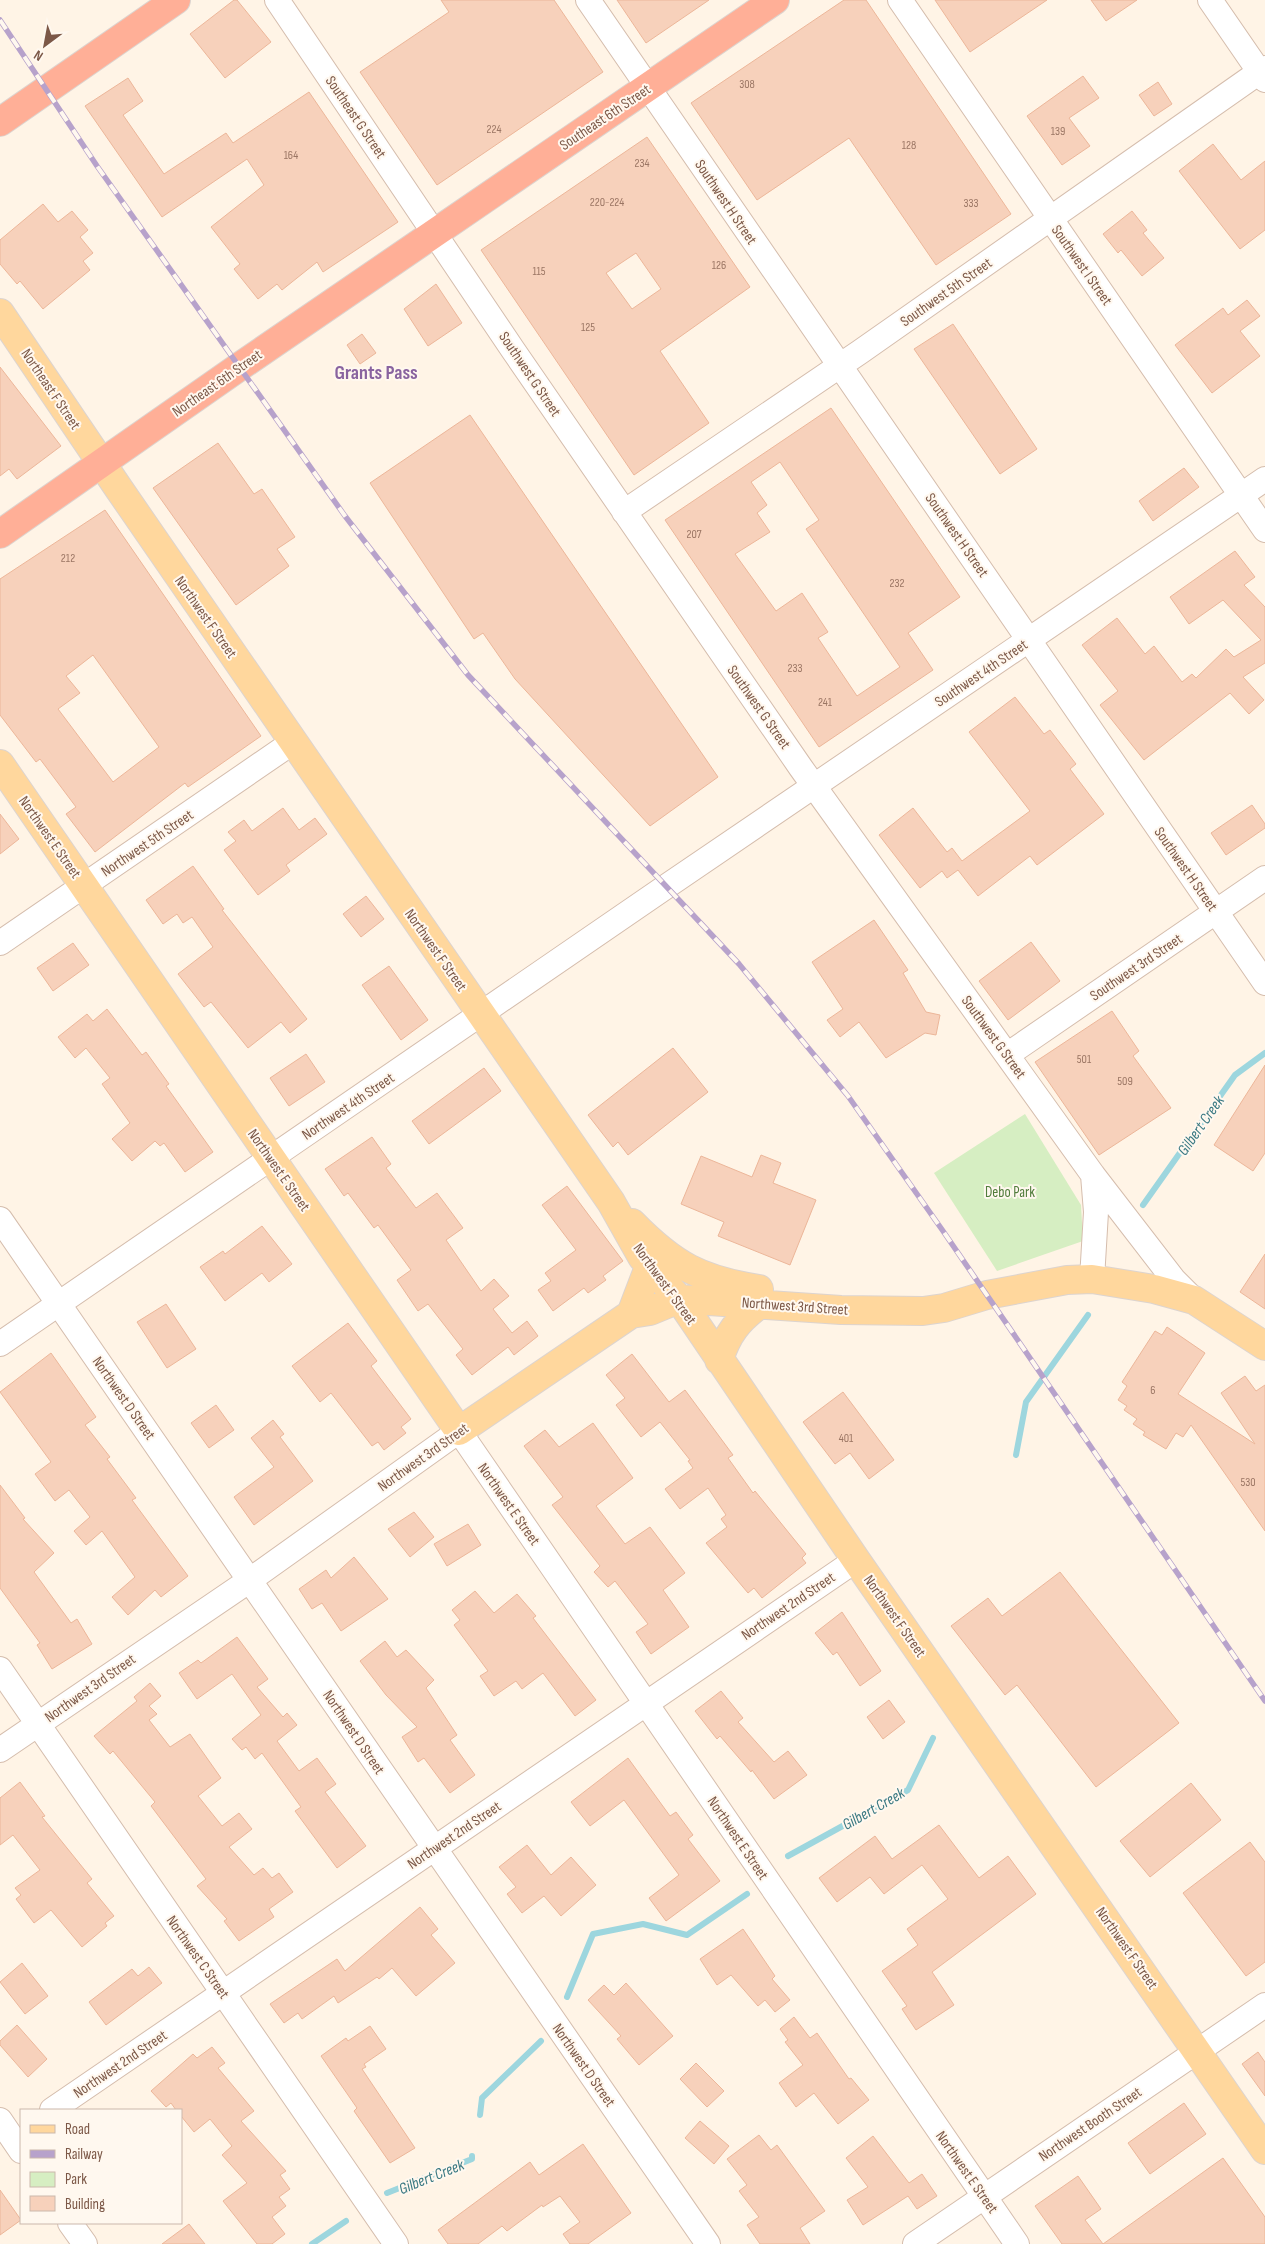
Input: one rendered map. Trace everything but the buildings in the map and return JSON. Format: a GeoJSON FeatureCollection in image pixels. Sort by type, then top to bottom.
{"type":"FeatureCollection","features":[{"type":"Feature","properties":{"kind":"highway"},"geometry":{"type":"LineString","coordinates":[[0,122],[176,0]]}},
{"type":"Feature","properties":{"kind":"highway","name":"Southeast 6th Street"},"geometry":{"type":"LineString","coordinates":[[434,233],[776,0]]}},
{"type":"Feature","properties":{"kind":"highway","name":"Northeast 6th Street"},"geometry":{"type":"LineString","coordinates":[[0,534],[434,233]]}},
{"type":"Feature","properties":{"kind":"main road","name":"Northeast F Street"},"geometry":{"type":"LineString","coordinates":[[0,313],[102,464]]}},
{"type":"Feature","properties":{"kind":"main road","name":"Northwest F Street"},"geometry":{"type":"LineString","coordinates":[[102,464],[611,1202],[649,1267],[679,1299],[856,1560],[1265,2150]]}},
{"type":"Feature","properties":{"kind":"main road","name":"Northwest E Street"},"geometry":{"type":"LineString","coordinates":[[0,764],[459,1431]]}},
{"type":"Feature","properties":{"kind":"main road","name":"Northwest 3rd Street"},"geometry":{"type":"LineString","coordinates":[[611,1202],[661,1250],[692,1272],[707,1278],[889,1312]]}},
{"type":"Feature","properties":{"kind":"main road"},"geometry":{"type":"LineString","coordinates":[[631,1314],[649,1267]]}},
{"type":"Feature","properties":{"kind":"main road","name":"Northwest 3rd Street"},"geometry":{"type":"LineString","coordinates":[[459,1431],[631,1314],[650,1311],[679,1299],[889,1312],[944,1308],[987,1294],[1067,1280],[1092,1279],[1154,1289],[1194,1300]]}},
{"type":"Feature","properties":{"kind":"main road","name":"Southwest G Street"},"geometry":{"type":"LineString","coordinates":[[1194,1300],[1265,1346]]}},
{"type":"Feature","properties":{"kind":"main road"},"geometry":{"type":"LineString","coordinates":[[719,1360],[724,1343],[735,1325],[760,1304]]}},
{"type":"Feature","properties":{"kind":"street","name":"Southeast G Street"},"geometry":{"type":"LineString","coordinates":[[277,0],[434,233]]}},
{"type":"Feature","properties":{"kind":"street","name":"Southwest H Street"},"geometry":{"type":"LineString","coordinates":[[588,0],[1265,983]]}},
{"type":"Feature","properties":{"kind":"street","name":"Southwest I Street"},"geometry":{"type":"LineString","coordinates":[[900,0],[1265,530]]}},
{"type":"Feature","properties":{"kind":"street"},"geometry":{"type":"LineString","coordinates":[[1210,0],[1263,74]]}},
{"type":"Feature","properties":{"kind":"street","name":"Southwest 5th Street"},"geometry":{"type":"LineString","coordinates":[[624,512],[1263,74]]}},
{"type":"Feature","properties":{"kind":"street","name":"Southwest G Street"},"geometry":{"type":"LineString","coordinates":[[434,233],[624,512],[815,787],[1093,1175],[1174,1280],[1194,1300]]}},
{"type":"Feature","properties":{"kind":"street","name":"Southwest 4th Street"},"geometry":{"type":"LineString","coordinates":[[696,866],[815,787],[1265,479]]}},
{"type":"Feature","properties":{"kind":"street","name":"Northwest 5th Street"},"geometry":{"type":"LineString","coordinates":[[0,942],[293,742]]}},
{"type":"Feature","properties":{"kind":"street","name":"Northwest 4th Street"},"geometry":{"type":"LineString","coordinates":[[0,1344],[696,866]]}},
{"type":"Feature","properties":{"kind":"street","name":"Southwest 3rd Street"},"geometry":{"type":"LineString","coordinates":[[1007,1056],[1265,878]]}},
{"type":"Feature","properties":{"kind":"street"},"geometry":{"type":"LineString","coordinates":[[1092,1279],[1096,1212],[1093,1175]]}},
{"type":"Feature","properties":{"kind":"street","name":"Northwest D Street"},"geometry":{"type":"LineString","coordinates":[[0,1219],[708,2244]]}},
{"type":"Feature","properties":{"kind":"street","name":"Northwest 3rd Street"},"geometry":{"type":"LineString","coordinates":[[0,1750],[250,1580],[459,1431]]}},
{"type":"Feature","properties":{"kind":"street","name":"Northwest E Street"},"geometry":{"type":"LineString","coordinates":[[459,1431],[1017,2244]]}},
{"type":"Feature","properties":{"kind":"street","name":"Northwest 2nd Street"},"geometry":{"type":"LineString","coordinates":[[53,2109],[856,1560]]}},
{"type":"Feature","properties":{"kind":"street","name":"Northwest C Street"},"geometry":{"type":"LineString","coordinates":[[0,1669],[396,2244]]}},
{"type":"Feature","properties":{"kind":"street","name":"Northwest Booth Street"},"geometry":{"type":"LineString","coordinates":[[915,2244],[1265,2005]]}},
{"type":"Feature","properties":{"kind":"street"},"geometry":{"type":"LineString","coordinates":[[71,2224],[85,2244]]}},
{"type":"Feature","properties":{"kind":"green space","name":"Debo Park"},"geometry":{"type":"Polygon","coordinates":[[[1025,1114],[1081,1205],[1083,1241],[997,1271],[934,1173],[1025,1114]]]}},
{"type":"Feature","properties":{"kind":"waterway","name":"Gilbert Creek"},"geometry":{"type":"LineString","coordinates":[[1143,1205],[1235,1075],[1265,1053]]}},
{"type":"Feature","properties":{"kind":"waterway","name":"Gilbert Creek"},"geometry":{"type":"LineString","coordinates":[[1016,1455],[1026,1402],[1088,1315]]}},
{"type":"Feature","properties":{"kind":"waterway","name":"Gilbert Creek"},"geometry":{"type":"LineString","coordinates":[[788,1856],[908,1790],[933,1738]]}},
{"type":"Feature","properties":{"kind":"waterway","name":"Gilbert Creek"},"geometry":{"type":"LineString","coordinates":[[567,1997],[593,1934],[643,1924],[687,1935],[747,1894]]}},
{"type":"Feature","properties":{"kind":"waterway","name":"Gilbert Creek"},"geometry":{"type":"LineString","coordinates":[[480,2115],[482,2098],[541,2041]]}},
{"type":"Feature","properties":{"kind":"waterway","name":"Gilbert Creek"},"geometry":{"type":"LineString","coordinates":[[387,2193],[472,2159],[472,2156]]}},
{"type":"Feature","properties":{"kind":"waterway","name":"Gilbert Creek"},"geometry":{"type":"LineString","coordinates":[[312,2244],[346,2221]]}},
{"type":"Feature","properties":{"kind":"railway"},"geometry":{"type":"LineString","coordinates":[[0,20],[97,166],[345,516],[468,675],[739,964],[848,1096],[943,1231],[1265,1701]]}},
{"type":"Feature","properties":{"kind":"district","name":"Grants Pass"},"geometry":{"type":"Point","coordinates":[376,372]}}]}
